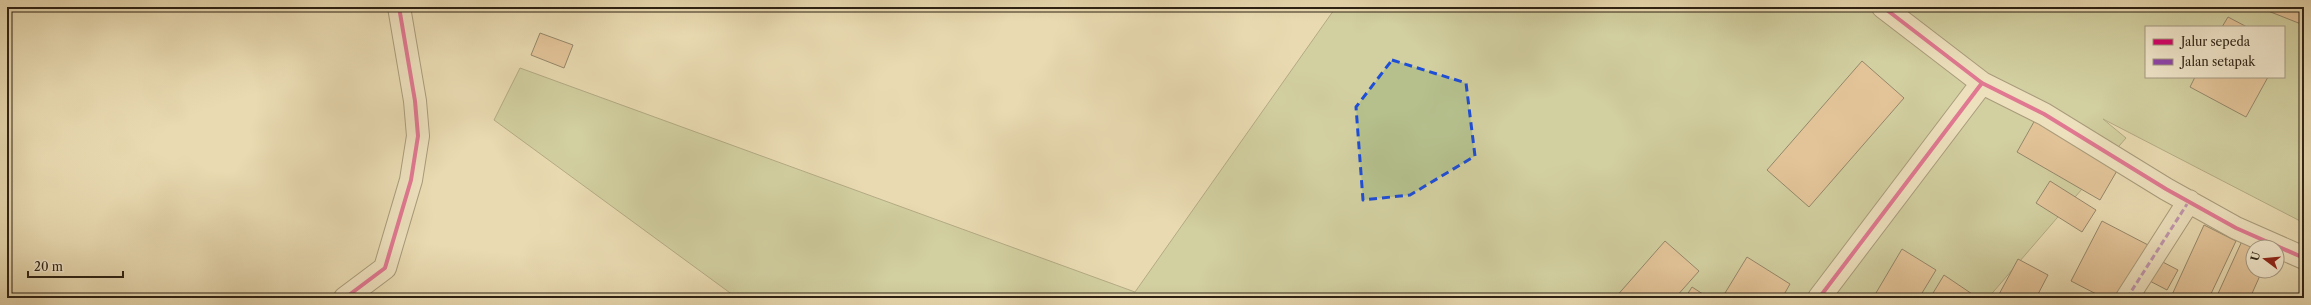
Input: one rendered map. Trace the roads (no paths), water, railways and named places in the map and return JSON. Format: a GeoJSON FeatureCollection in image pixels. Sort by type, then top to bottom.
{"type":"FeatureCollection","features":[{"type":"Feature","properties":{"kind":"street"},"geometry":{"type":"LineString","coordinates":[[345,298],[385,268],[411,180],[418,136],[415,101],[399,7]]}},
{"type":"Feature","properties":{"kind":"street"},"geometry":{"type":"LineString","coordinates":[[1883,7],[1982,83],[2044,114],[2189,202],[2236,228],[2304,258]]}},
{"type":"Feature","properties":{"kind":"street"},"geometry":{"type":"LineString","coordinates":[[1819,298],[1982,83]]}},
{"type":"Feature","properties":{"kind":"street"},"geometry":{"type":"LineString","coordinates":[[2127,298],[2189,202]]}}]}
